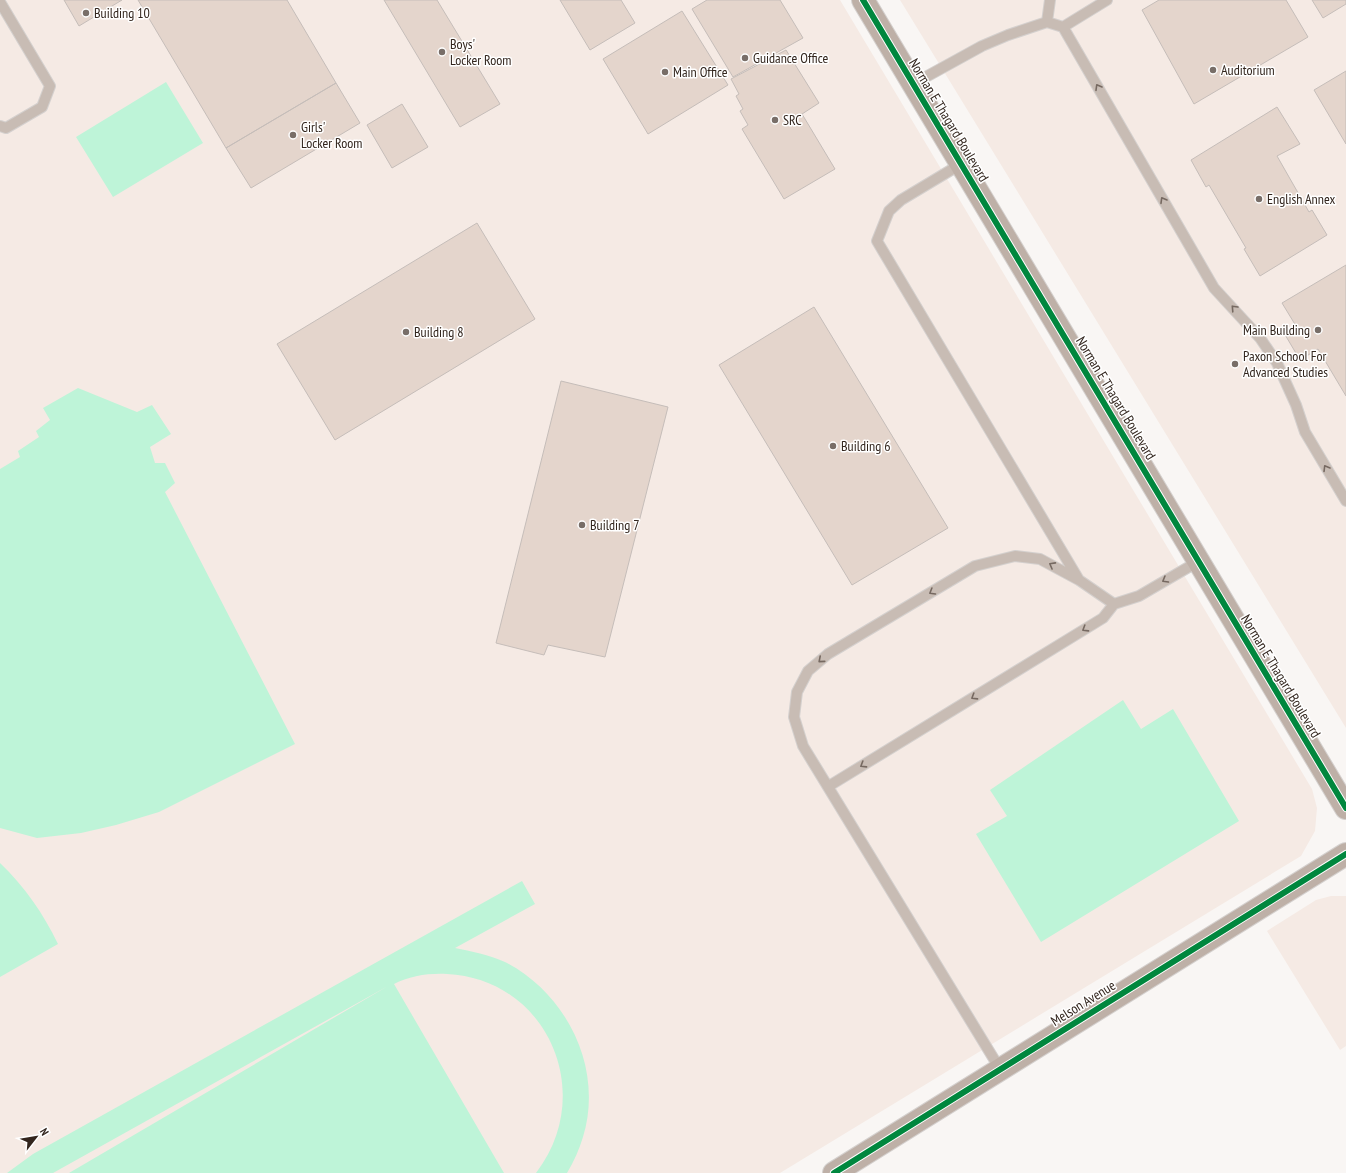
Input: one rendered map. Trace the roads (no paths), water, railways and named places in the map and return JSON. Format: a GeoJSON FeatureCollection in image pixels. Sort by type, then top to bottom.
{"type":"FeatureCollection","features":[{"type":"Feature","properties":{"kind":"street","name":"Norman E Thagard Boulevard"},"geometry":{"type":"LineString","coordinates":[[863,0],[1346,808]]}},
{"type":"Feature","properties":{"kind":"street","name":"Melson Avenue"},"geometry":{"type":"LineString","coordinates":[[834,1173],[1346,854]]}},
{"type":"Feature","properties":{"kind":"lane"},"geometry":{"type":"LineString","coordinates":[[1047,22],[1050,0]]}},
{"type":"Feature","properties":{"kind":"lane"},"geometry":{"type":"LineString","coordinates":[[1063,27],[1107,0]]}},
{"type":"Feature","properties":{"kind":"lane"},"geometry":{"type":"LineString","coordinates":[[0,2],[50,86],[42,107],[6,128],[0,126]]}},
{"type":"Feature","properties":{"kind":"lane"},"geometry":{"type":"LineString","coordinates":[[913,84],[982,46],[1008,35],[1047,22],[1063,27],[1214,288],[1260,338],[1277,363],[1296,405],[1305,432],[1346,501]]}},
{"type":"Feature","properties":{"kind":"lane"},"geometry":{"type":"LineString","coordinates":[[961,164],[901,200],[889,212],[877,241],[1079,580]]}},
{"type":"Feature","properties":{"kind":"lane"},"geometry":{"type":"LineString","coordinates":[[1000,1069],[829,786],[803,746],[794,717],[797,692],[808,670],[828,654],[975,566],[1015,556],[1040,559],[1079,580],[1114,604]]}},
{"type":"Feature","properties":{"kind":"lane"},"geometry":{"type":"LineString","coordinates":[[829,786],[1102,618],[1114,604],[1139,596],[1199,561]]}},
{"type":"Feature","properties":{"kind":"place","name":"Building 10"},"geometry":{"type":"Point","coordinates":[86,13]}},
{"type":"Feature","properties":{"kind":"place","name":"Boys' Locker Room"},"geometry":{"type":"Point","coordinates":[442,52]}},
{"type":"Feature","properties":{"kind":"place","name":"Guidance Office"},"geometry":{"type":"Point","coordinates":[745,58]}},
{"type":"Feature","properties":{"kind":"place","name":"Auditorium"},"geometry":{"type":"Point","coordinates":[1213,70]}},
{"type":"Feature","properties":{"kind":"place","name":"Main Office"},"geometry":{"type":"Point","coordinates":[665,72]}},
{"type":"Feature","properties":{"kind":"place","name":"SRC"},"geometry":{"type":"Point","coordinates":[775,120]}},
{"type":"Feature","properties":{"kind":"place","name":"Girls' Locker Room"},"geometry":{"type":"Point","coordinates":[293,135]}},
{"type":"Feature","properties":{"kind":"place","name":"English Annex"},"geometry":{"type":"Point","coordinates":[1259,199]}},
{"type":"Feature","properties":{"kind":"place","name":"Main Building"},"geometry":{"type":"Point","coordinates":[1318,330]}},
{"type":"Feature","properties":{"kind":"place","name":"Building 8"},"geometry":{"type":"Point","coordinates":[406,332]}},
{"type":"Feature","properties":{"kind":"place","name":"Paxon School For Advanced Studies"},"geometry":{"type":"Point","coordinates":[1235,364]}},
{"type":"Feature","properties":{"kind":"place","name":"Building 6"},"geometry":{"type":"Point","coordinates":[833,446]}},
{"type":"Feature","properties":{"kind":"place","name":"Building 7"},"geometry":{"type":"Point","coordinates":[582,525]}}]}
